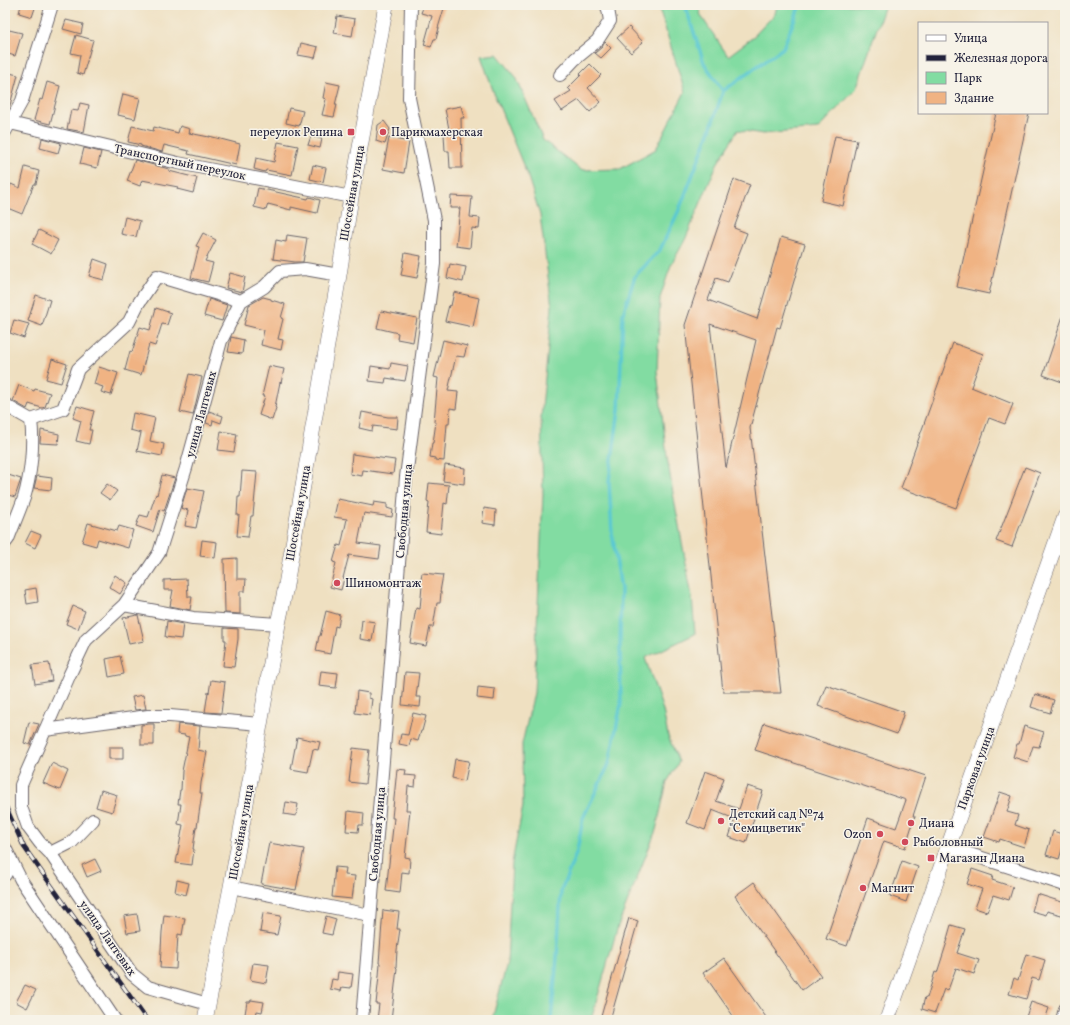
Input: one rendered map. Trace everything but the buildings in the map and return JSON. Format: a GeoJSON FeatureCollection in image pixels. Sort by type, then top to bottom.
{"type":"FeatureCollection","features":[{"type":"Feature","properties":{"kind":"main road","name":"Шоссейная улица"},"geometry":{"type":"LineString","coordinates":[[205,1020],[285,591],[351,197],[386,5]]}},
{"type":"Feature","properties":{"kind":"main road","name":"Парковая улица"},"geometry":{"type":"LineString","coordinates":[[887,1020],[1065,517]]}},
{"type":"Feature","properties":{"kind":"street"},"geometry":{"type":"LineString","coordinates":[[7,127],[22,101],[52,5]]}},
{"type":"Feature","properties":{"kind":"street","name":"Свободная улица"},"geometry":{"type":"LineString","coordinates":[[362,1020],[406,477],[434,264],[434,220],[409,98],[411,5]]}},
{"type":"Feature","properties":{"kind":"street"},"geometry":{"type":"LineString","coordinates":[[560,75],[575,59],[597,41],[610,21],[606,5]]}},
{"type":"Feature","properties":{"kind":"street","name":"Транспортный переулок"},"geometry":{"type":"LineString","coordinates":[[7,127],[351,197]]}},
{"type":"Feature","properties":{"kind":"street"},"geometry":{"type":"LineString","coordinates":[[5,404],[31,420],[63,409],[78,369],[129,322],[138,304],[157,276],[241,301],[264,287],[280,271],[305,269],[339,275]]}},
{"type":"Feature","properties":{"kind":"street","name":"улица Лаптевых"},"geometry":{"type":"LineString","coordinates":[[208,1004],[148,987],[132,974],[50,854],[28,827],[21,807],[21,785],[86,640],[124,605],[159,552],[186,468],[221,341],[241,301]]}},
{"type":"Feature","properties":{"kind":"street"},"geometry":{"type":"LineString","coordinates":[[5,543],[8,539],[24,497],[31,462],[31,420]]}},
{"type":"Feature","properties":{"kind":"street"},"geometry":{"type":"LineString","coordinates":[[124,605],[193,618],[278,624]]}},
{"type":"Feature","properties":{"kind":"street"},"geometry":{"type":"LineString","coordinates":[[45,730],[148,716],[170,716],[260,724]]}},
{"type":"Feature","properties":{"kind":"street"},"geometry":{"type":"LineString","coordinates":[[50,854],[72,842],[93,820]]}},
{"type":"Feature","properties":{"kind":"street"},"geometry":{"type":"LineString","coordinates":[[948,847],[1065,885]]}},
{"type":"Feature","properties":{"kind":"street"},"geometry":{"type":"LineString","coordinates":[[5,848],[21,880],[115,1020]]}},
{"type":"Feature","properties":{"kind":"street"},"geometry":{"type":"LineString","coordinates":[[5,875],[12,862]]}},
{"type":"Feature","properties":{"kind":"street"},"geometry":{"type":"LineString","coordinates":[[231,887],[370,915]]}},
{"type":"Feature","properties":{"kind":"street"},"geometry":{"type":"LineString","coordinates":[[1062,1020],[1065,1009]]}},
{"type":"Feature","properties":{"kind":"green space"},"geometry":{"type":"Polygon","coordinates":[[[658,5],[699,5],[701,16],[728,56],[752,38],[775,14],[777,5],[885,5],[856,89],[818,129],[763,134],[738,130],[717,164],[685,240],[671,265],[660,298],[657,371],[667,457],[692,597],[695,634],[645,658],[663,710],[668,736],[679,762],[667,782],[656,830],[618,926],[591,1020],[492,1020],[507,963],[512,863],[523,806],[522,744],[534,693],[543,494],[541,418],[552,307],[540,215],[528,177],[495,96],[481,56],[497,54],[516,77],[543,140],[581,170],[620,169],[656,149],[685,92],[658,5]]]}},
{"type":"Feature","properties":{"kind":"waterway"},"geometry":{"type":"LineString","coordinates":[[551,1020],[561,891],[577,851],[583,818],[609,764],[621,704],[621,589],[612,533],[609,481],[619,410],[623,314],[635,276],[660,250],[679,210],[709,133],[723,91],[704,63],[685,5]]}},
{"type":"Feature","properties":{"kind":"waterway"},"geometry":{"type":"LineString","coordinates":[[723,91],[783,48],[800,5]]}},
{"type":"Feature","properties":{"kind":"railway"},"geometry":{"type":"LineString","coordinates":[[5,805],[24,847],[147,1020]]}},
{"type":"Feature","properties":{"kind":"place","name":"переулок Репина"},"geometry":{"type":"Point","coordinates":[351,132]}},
{"type":"Feature","properties":{"kind":"place","name":"Парикмахерская"},"geometry":{"type":"Point","coordinates":[383,132]}},
{"type":"Feature","properties":{"kind":"place","name":"Шиномонтаж"},"geometry":{"type":"Point","coordinates":[337,583]}},
{"type":"Feature","properties":{"kind":"place","name":"Детский сад №74 \"Семицветик\""},"geometry":{"type":"Point","coordinates":[721,821]}},
{"type":"Feature","properties":{"kind":"place","name":"Диана"},"geometry":{"type":"Point","coordinates":[911,823]}},
{"type":"Feature","properties":{"kind":"place","name":"Ozon"},"geometry":{"type":"Point","coordinates":[880,834]}},
{"type":"Feature","properties":{"kind":"place","name":"Рыболовный"},"geometry":{"type":"Point","coordinates":[905,842]}},
{"type":"Feature","properties":{"kind":"place","name":"Магазин Диана"},"geometry":{"type":"Point","coordinates":[931,858]}},
{"type":"Feature","properties":{"kind":"place","name":"Магнит"},"geometry":{"type":"Point","coordinates":[863,888]}}]}
